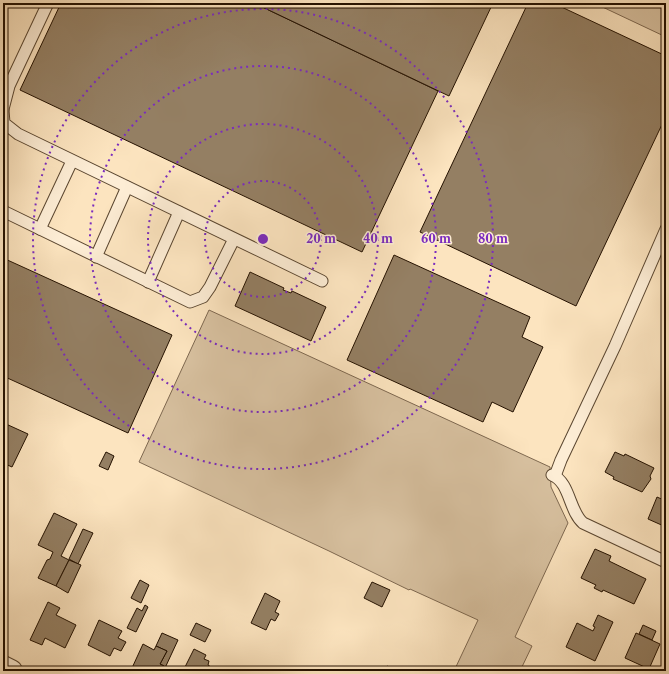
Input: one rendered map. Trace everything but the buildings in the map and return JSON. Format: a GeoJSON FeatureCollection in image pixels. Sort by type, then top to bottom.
{"type":"FeatureCollection","features":[{"type":"Feature","properties":{"kind":"street"},"geometry":{"type":"LineString","coordinates":[[3,667],[12,671]]}},
{"type":"Feature","properties":{"kind":"lane"},"geometry":{"type":"LineString","coordinates":[[48,3],[9,86],[3,109],[4,125],[18,134],[72,161],[322,281]]}},
{"type":"Feature","properties":{"kind":"lane"},"geometry":{"type":"LineString","coordinates":[[40,229],[72,161]]}},
{"type":"Feature","properties":{"kind":"lane"},"geometry":{"type":"LineString","coordinates":[[96,256],[127,187]]}},
{"type":"Feature","properties":{"kind":"lane"},"geometry":{"type":"LineString","coordinates":[[3,211],[190,302],[203,297],[210,287],[234,239]]}},
{"type":"Feature","properties":{"kind":"lane"},"geometry":{"type":"LineString","coordinates":[[148,282],[179,212]]}},
{"type":"Feature","properties":{"kind":"lane"},"geometry":{"type":"LineString","coordinates":[[666,229],[615,346],[554,476],[561,481],[578,518],[583,523],[666,562]]}},
{"type":"Feature","properties":{"kind":"shaded area"},"geometry":{"type":"Polygon","coordinates":[[[594,3],[666,3],[666,37],[594,3]]]}},
{"type":"Feature","properties":{"kind":"shaded area"},"geometry":{"type":"Polygon","coordinates":[[[209,310],[550,467],[551,487],[568,523],[515,637],[532,646],[520,671],[454,671],[478,620],[410,589],[409,590],[139,462],[209,310]]]}}]}
